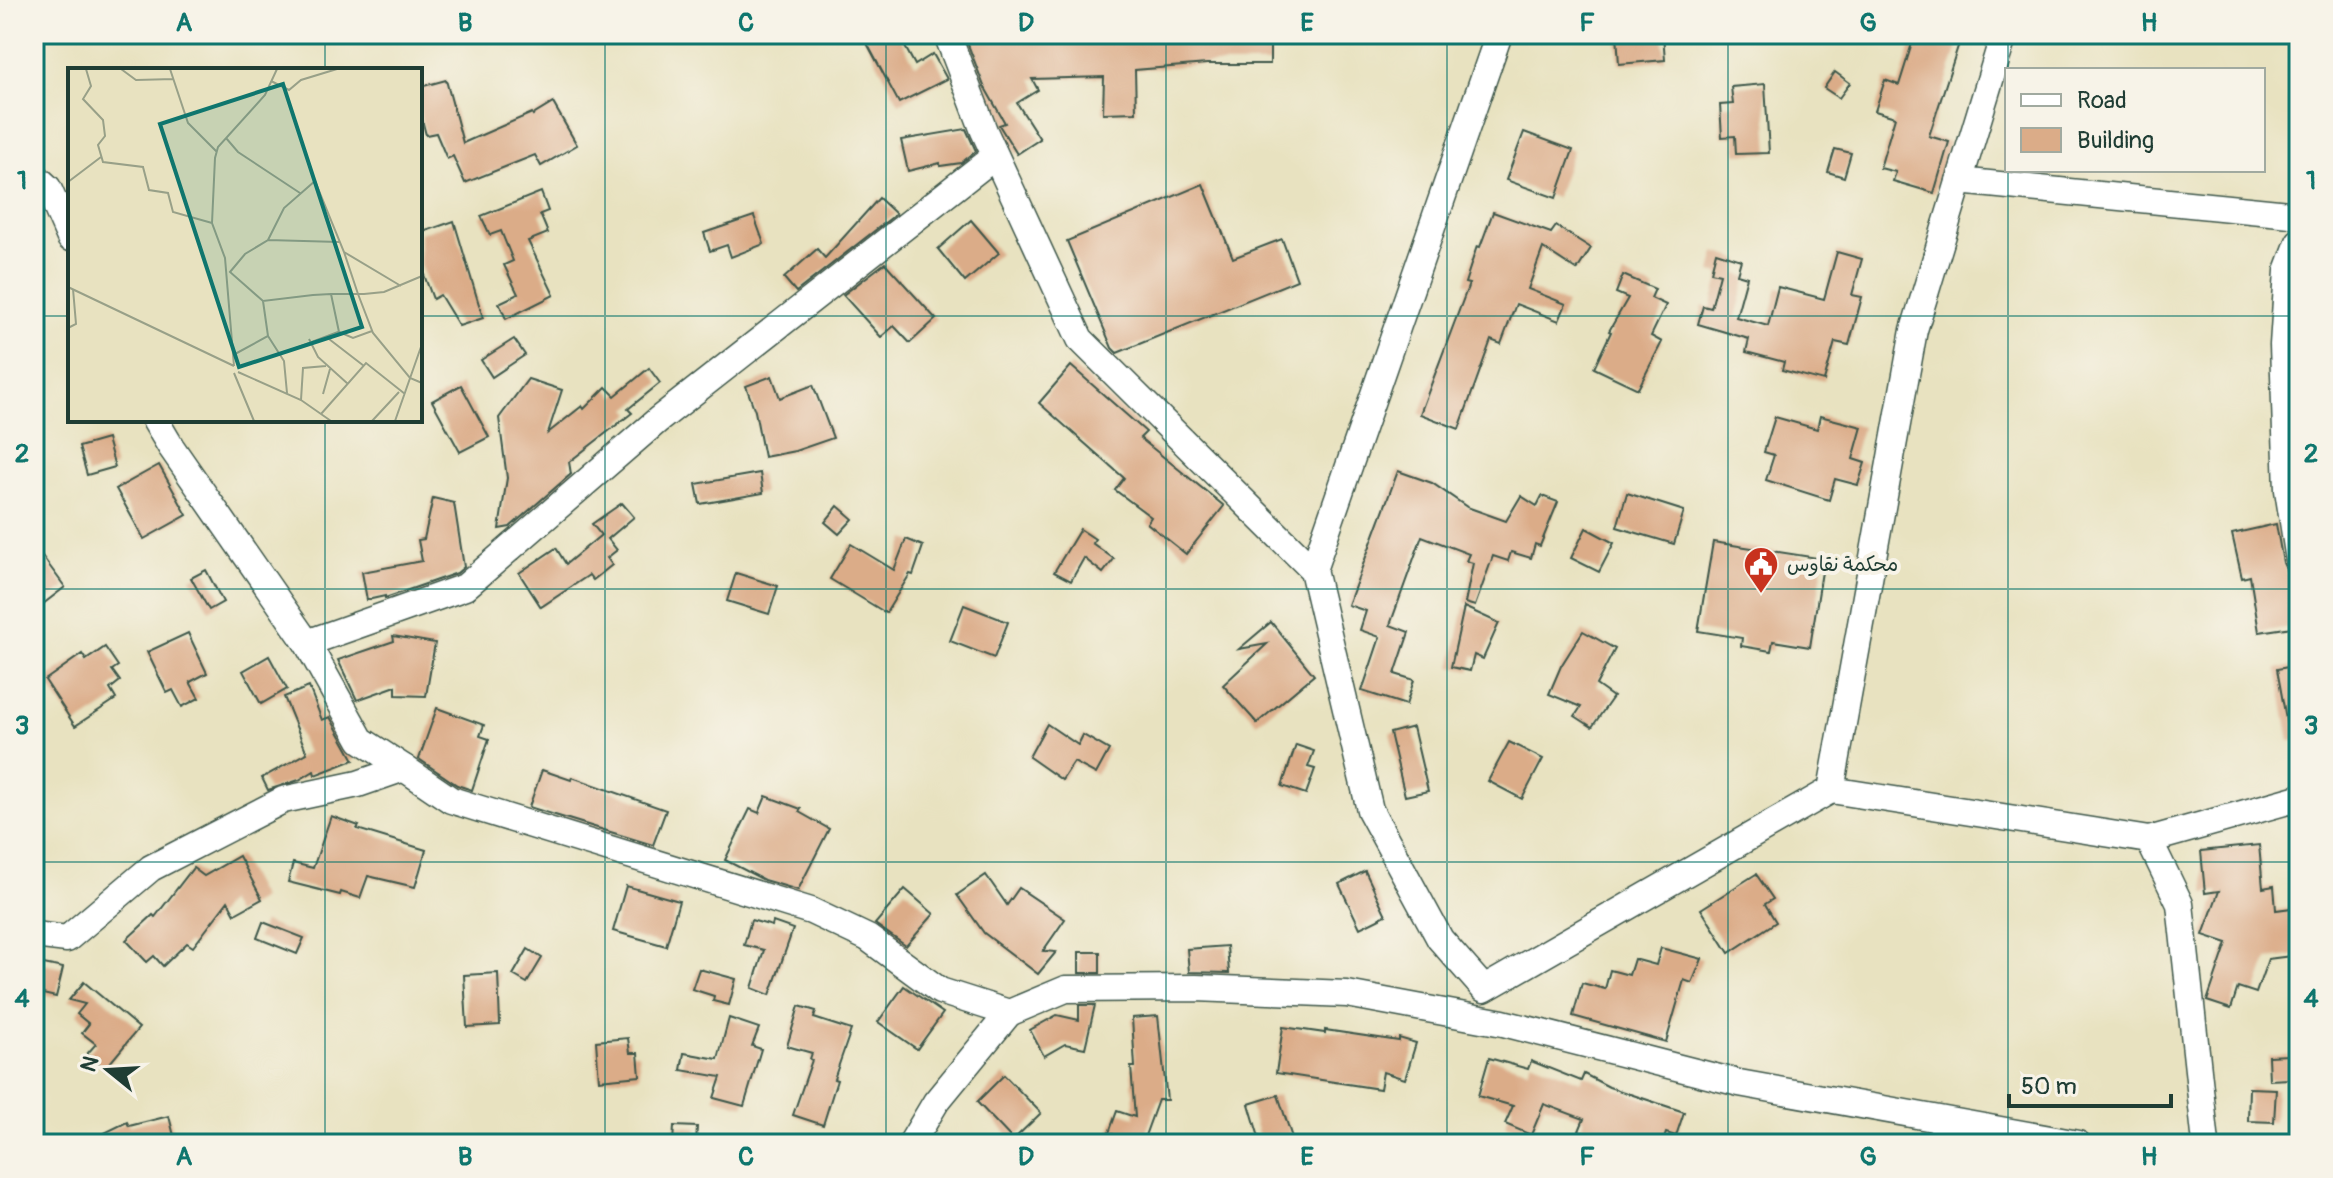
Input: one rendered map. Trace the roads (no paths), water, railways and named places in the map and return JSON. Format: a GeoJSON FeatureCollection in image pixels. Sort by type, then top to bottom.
{"type":"FeatureCollection","features":[{"type":"Feature","properties":{"kind":"street"},"geometry":{"type":"LineString","coordinates":[[947,34],[995,156],[1080,339],[1313,570],[1370,810],[1440,939],[1484,989],[1503,1023]]}},
{"type":"Feature","properties":{"kind":"street"},"geometry":{"type":"LineString","coordinates":[[1313,570],[1499,34]]}},
{"type":"Feature","properties":{"kind":"street"},"geometry":{"type":"LineString","coordinates":[[1831,790],[1914,330],[2004,34]]}},
{"type":"Feature","properties":{"kind":"street"},"geometry":{"type":"LineString","coordinates":[[307,643],[465,587],[658,420],[995,156]]}},
{"type":"Feature","properties":{"kind":"street"},"geometry":{"type":"LineString","coordinates":[[34,175],[48,188],[68,233]]}},
{"type":"Feature","properties":{"kind":"street"},"geometry":{"type":"LineString","coordinates":[[1959,181],[2299,215]]}},
{"type":"Feature","properties":{"kind":"street"},"geometry":{"type":"LineString","coordinates":[[2299,242],[2288,271],[2283,345],[2299,560]]}},
{"type":"Feature","properties":{"kind":"street"},"geometry":{"type":"LineString","coordinates":[[156,422],[307,643],[361,740],[451,800],[811,911],[868,938],[940,991],[1009,1013]]}},
{"type":"Feature","properties":{"kind":"street"},"geometry":{"type":"LineString","coordinates":[[34,935],[67,939],[151,868],[283,800],[358,784],[404,768]]}},
{"type":"Feature","properties":{"kind":"street"},"geometry":{"type":"LineString","coordinates":[[1484,989],[1831,790],[2149,840],[2299,798]]}},
{"type":"Feature","properties":{"kind":"street"},"geometry":{"type":"LineString","coordinates":[[2149,840],[2180,904],[2206,1144]]}},
{"type":"Feature","properties":{"kind":"street"},"geometry":{"type":"LineString","coordinates":[[911,1144],[936,1102],[1009,1013],[1066,989],[1196,988],[1347,994],[1503,1023],[1739,1083],[2078,1144]]}},
{"type":"Feature","properties":{"kind":"place","name":"محكمة نقاوس"},"geometry":{"type":"Point","coordinates":[1761,595]}}]}
